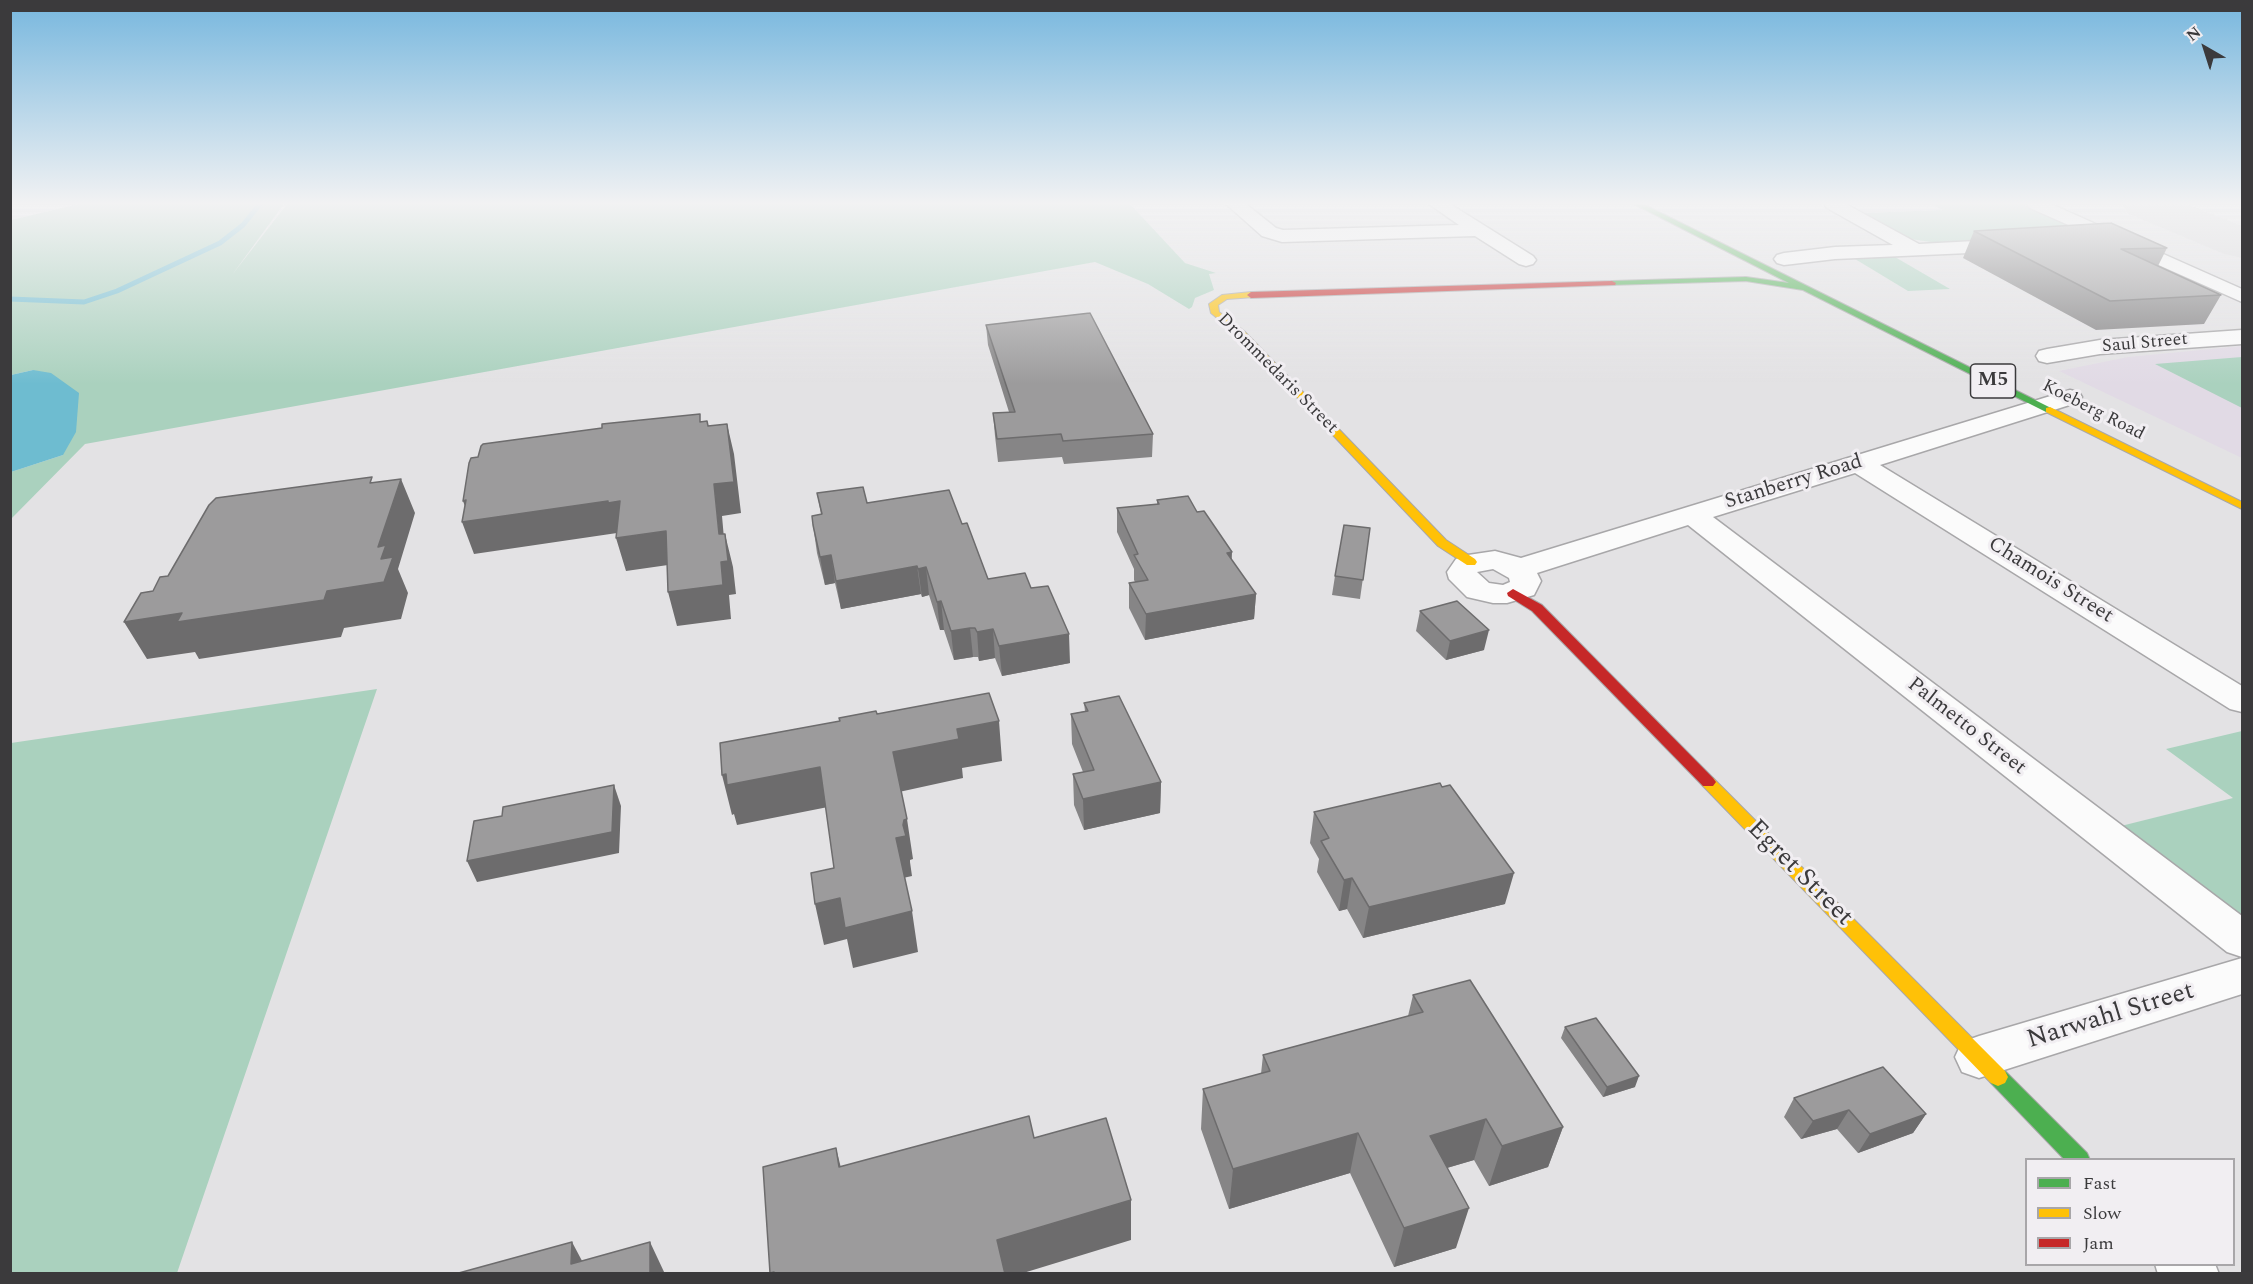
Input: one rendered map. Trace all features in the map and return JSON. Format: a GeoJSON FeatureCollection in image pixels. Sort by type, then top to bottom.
{"type":"FeatureCollection","features":[{"type":"Feature","properties":{"kind":"street","name":"Koeberg Road"},"geometry":{"type":"LineString","coordinates":[[1765,264],[1805,269]]}},
{"type":"Feature","properties":{"kind":"street","name":"Koeberg Road"},"geometry":{"type":"LineString","coordinates":[[1765,264],[1806,288],[2061,398],[2242,506]]}},
{"type":"Feature","properties":{"kind":"street","name":"Drommedaris Street"},"geometry":{"type":"LineString","coordinates":[[1471,562],[1434,535],[1241,333],[1215,314],[1213,304],[1225,297],[1245,295],[1765,264]]}},
{"type":"Feature","properties":{"kind":"street"},"geometry":{"type":"LineString","coordinates":[[2170,264],[2242,296]]}},
{"type":"Feature","properties":{"kind":"street","name":"Saul Street"},"geometry":{"type":"LineString","coordinates":[[2047,356],[2100,347],[2242,337]]}},
{"type":"Feature","properties":{"kind":"street","name":"Stanberry Road"},"geometry":{"type":"LineString","coordinates":[[1471,562],[1462,572],[1468,583],[1478,590],[1492,594],[1516,581],[1691,514],[2061,398]]}},
{"type":"Feature","properties":{"kind":"street","name":"Chamois Street"},"geometry":{"type":"LineString","coordinates":[[1858,463],[2242,701]]}},
{"type":"Feature","properties":{"kind":"street","name":"Palmetto Street"},"geometry":{"type":"LineString","coordinates":[[1691,514],[2242,940]]}},
{"type":"Feature","properties":{"kind":"street","name":"Egret Street"},"geometry":{"type":"LineString","coordinates":[[1516,581],[1537,608],[2078,1158]]}},
{"type":"Feature","properties":{"kind":"street","name":"Narwahl Street"},"geometry":{"type":"LineString","coordinates":[[1979,1057],[2242,976]]}},
{"type":"Feature","properties":{"kind":"shaded area"},"geometry":{"type":"Polygon","coordinates":[[[2242,346],[2242,458],[2059,371],[2128,357],[2242,346]]]}},
{"type":"Feature","properties":{"kind":"green space"},"geometry":{"type":"Polygon","coordinates":[[[11,264],[240,264],[232,275],[241,264],[1084,264],[85,444],[11,519],[11,472],[63,455],[33,370],[11,375],[11,264]]]}},
{"type":"Feature","properties":{"kind":"green space"},"geometry":{"type":"Polygon","coordinates":[[[1100,264],[1188,264],[1216,273],[1209,274],[1214,290],[1195,298],[1189,309],[1148,284],[1100,264]]]}},
{"type":"Feature","properties":{"kind":"green space"},"geometry":{"type":"Polygon","coordinates":[[[1863,264],[1907,264],[1950,289],[1908,291],[1863,264]]]}},
{"type":"Feature","properties":{"kind":"green space"},"geometry":{"type":"Polygon","coordinates":[[[2242,357],[2242,408],[2155,364],[2242,357]]]}},
{"type":"Feature","properties":{"kind":"green space"},"geometry":{"type":"Polygon","coordinates":[[[377,689],[177,1273],[11,1273],[11,743],[377,689]]]}},
{"type":"Feature","properties":{"kind":"green space"},"geometry":{"type":"Polygon","coordinates":[[[2242,731],[2242,940],[2101,831],[2233,798],[2166,749],[2242,731]]]}},
{"type":"Feature","properties":{"kind":"water"},"geometry":{"type":"Polygon","coordinates":[[[33,370],[51,373],[79,393],[76,432],[63,455],[11,472],[11,375],[33,370]]]}},
{"type":"Feature","properties":{"kind":"building"},"geometry":{"type":"Polygon","coordinates":[[[2038,264],[2153,264],[2221,295],[2110,301],[2038,264]]]}},
{"type":"Feature","properties":{"kind":"building"},"geometry":{"type":"Polygon","coordinates":[[[1090,313],[1153,434],[1063,441],[1061,434],[997,439],[993,413],[1015,412],[986,325],[1090,313]]]}},
{"type":"Feature","properties":{"kind":"building"},"geometry":{"type":"Polygon","coordinates":[[[700,414],[700,422],[707,421],[708,426],[727,424],[734,482],[714,484],[719,534],[725,534],[728,561],[721,562],[723,585],[668,592],[666,531],[616,538],[620,501],[462,522],[469,463],[471,458],[478,457],[483,444],[602,428],[602,424],[700,414]]]}},
{"type":"Feature","properties":{"kind":"building"},"geometry":{"type":"Polygon","coordinates":[[[372,477],[370,483],[401,479],[378,547],[386,545],[381,559],[393,557],[384,582],[327,591],[324,600],[177,622],[182,613],[124,622],[141,593],[153,591],[160,577],[168,576],[209,505],[216,498],[372,477]]]}},
{"type":"Feature","properties":{"kind":"building"},"geometry":{"type":"Polygon","coordinates":[[[863,487],[867,503],[949,490],[962,524],[967,523],[988,579],[1025,573],[1031,588],[1048,586],[1069,634],[999,646],[993,629],[977,632],[975,628],[951,631],[941,601],[937,602],[926,567],[918,569],[917,566],[836,581],[831,555],[820,557],[813,525],[812,516],[822,514],[817,493],[863,487]]]}},
{"type":"Feature","properties":{"kind":"building"},"geometry":{"type":"Polygon","coordinates":[[[1188,496],[1197,512],[1204,511],[1232,552],[1227,553],[1256,594],[1146,614],[1129,583],[1148,580],[1134,555],[1138,554],[1117,508],[1159,504],[1157,500],[1188,496]]]}},
{"type":"Feature","properties":{"kind":"building"},"geometry":{"type":"Polygon","coordinates":[[[1344,525],[1370,528],[1363,580],[1335,576],[1344,525]]]}},
{"type":"Feature","properties":{"kind":"building"},"geometry":{"type":"Polygon","coordinates":[[[1457,601],[1489,630],[1450,641],[1420,611],[1457,601]]]}},
{"type":"Feature","properties":{"kind":"building"},"geometry":{"type":"Polygon","coordinates":[[[989,693],[999,721],[957,729],[959,739],[893,752],[907,819],[904,820],[903,825],[906,836],[896,838],[912,911],[845,928],[840,898],[815,904],[811,873],[834,868],[820,767],[727,785],[726,774],[722,775],[720,743],[840,721],[839,718],[876,711],[877,714],[989,693]]]}},
{"type":"Feature","properties":{"kind":"building"},"geometry":{"type":"Polygon","coordinates":[[[1119,696],[1161,782],[1083,799],[1073,774],[1094,770],[1071,714],[1088,711],[1084,703],[1119,696]]]}},
{"type":"Feature","properties":{"kind":"building"},"geometry":{"type":"Polygon","coordinates":[[[1440,783],[1442,787],[1450,785],[1514,873],[1369,907],[1352,878],[1344,880],[1321,841],[1329,838],[1314,812],[1440,783]]]}},
{"type":"Feature","properties":{"kind":"building"},"geometry":{"type":"Polygon","coordinates":[[[614,785],[612,832],[467,861],[474,821],[502,816],[503,807],[614,785]]]}},
{"type":"Feature","properties":{"kind":"building"},"geometry":{"type":"Polygon","coordinates":[[[1470,980],[1563,1127],[1502,1146],[1486,1119],[1430,1136],[1469,1208],[1404,1228],[1358,1133],[1233,1169],[1203,1089],[1270,1071],[1263,1055],[1423,1012],[1413,995],[1470,980]]]}},
{"type":"Feature","properties":{"kind":"building"},"geometry":{"type":"Polygon","coordinates":[[[1596,1018],[1639,1076],[1607,1087],[1565,1027],[1596,1018]]]}},
{"type":"Feature","properties":{"kind":"building"},"geometry":{"type":"Polygon","coordinates":[[[1883,1067],[1926,1114],[1870,1134],[1849,1110],[1813,1121],[1794,1098],[1883,1067]]]}},
{"type":"Feature","properties":{"kind":"building"},"geometry":{"type":"Polygon","coordinates":[[[1029,1116],[1034,1138],[1106,1118],[1131,1200],[997,1240],[1005,1274],[770,1273],[763,1167],[836,1148],[839,1167],[1029,1116]]]}},
{"type":"Feature","properties":{"kind":"building"},"geometry":{"type":"Polygon","coordinates":[[[572,1242],[571,1264],[650,1242],[650,1274],[455,1274],[572,1242]]]}},
{"type":"Feature","properties":{"kind":"waterway"},"geometry":{"type":"LineString","coordinates":[[10,299],[84,302],[117,291],[175,264]]}},
{"type":"Feature","properties":{"kind":"traffic: fast"},"geometry":{"type":"LineString","coordinates":[[1757,264],[2050,410]]}},
{"type":"Feature","properties":{"kind":"traffic: fast"},"geometry":{"type":"LineString","coordinates":[[1612,283],[1746,279],[1806,288]]}},
{"type":"Feature","properties":{"kind":"traffic: fast"},"geometry":{"type":"LineString","coordinates":[[1998,1077],[2078,1158]]}},
{"type":"Feature","properties":{"kind":"traffic: slow"},"geometry":{"type":"LineString","coordinates":[[1251,295],[1225,297],[1213,304],[1215,313],[1241,333],[1442,543],[1471,562]]}},
{"type":"Feature","properties":{"kind":"traffic: slow"},"geometry":{"type":"LineString","coordinates":[[2050,410],[2242,506]]}},
{"type":"Feature","properties":{"kind":"traffic: slow"},"geometry":{"type":"LineString","coordinates":[[1708,782],[1998,1077]]}},
{"type":"Feature","properties":{"kind":"traffic: jam"},"geometry":{"type":"LineString","coordinates":[[1251,295],[1612,283]]}},
{"type":"Feature","properties":{"kind":"traffic: jam"},"geometry":{"type":"LineString","coordinates":[[1513,593],[1537,608],[1708,782]]}}]}
